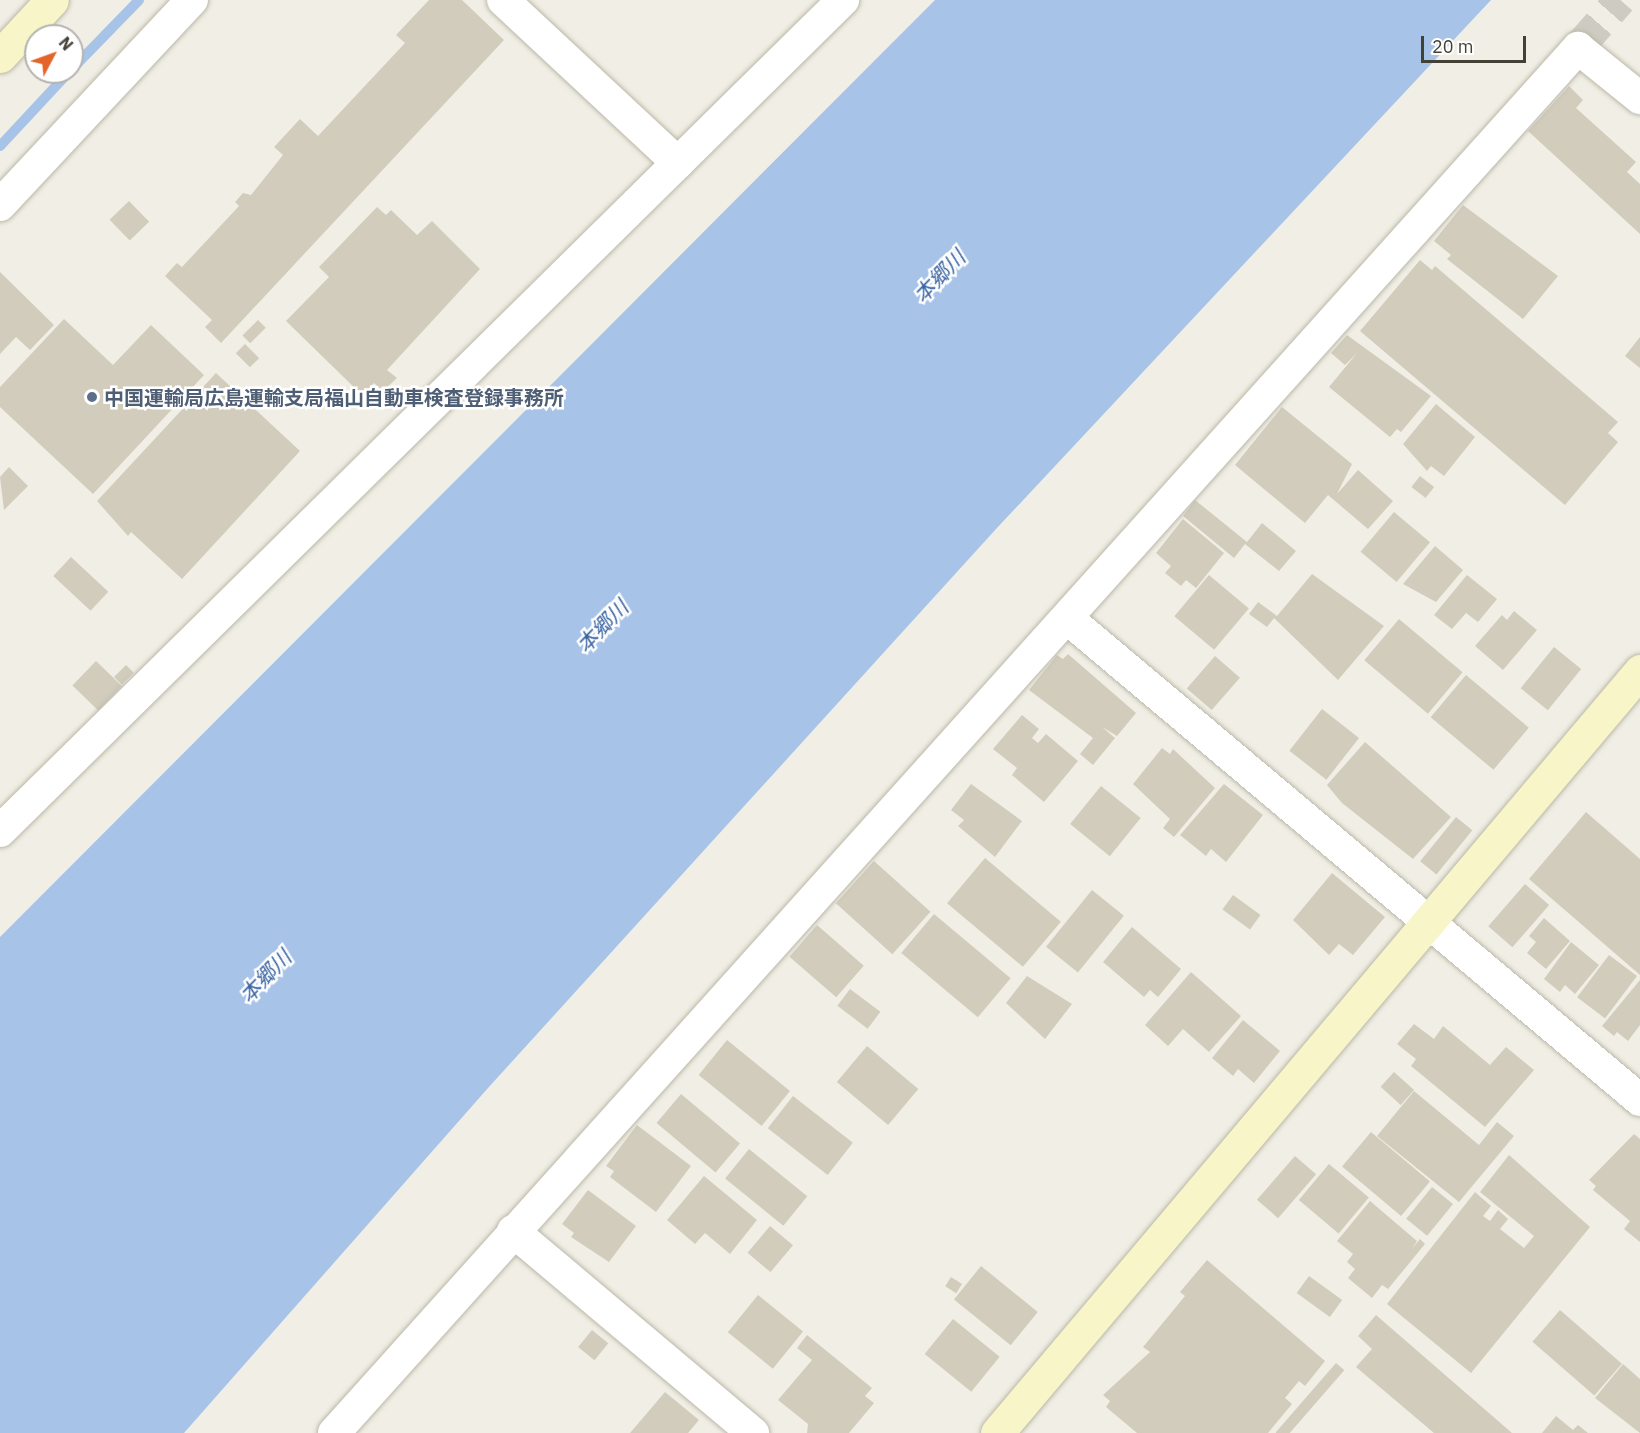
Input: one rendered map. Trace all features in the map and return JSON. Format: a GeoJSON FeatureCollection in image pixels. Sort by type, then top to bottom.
{"type":"FeatureCollection","features":[{"type":"Feature","properties":{"kind":"street"},"geometry":{"type":"LineString","coordinates":[[0,56],[52,0]]}},
{"type":"Feature","properties":{"kind":"street"},"geometry":{"type":"LineString","coordinates":[[0,205],[192,0]]}},
{"type":"Feature","properties":{"kind":"street"},"geometry":{"type":"LineString","coordinates":[[503,0],[678,163]]}},
{"type":"Feature","properties":{"kind":"street"},"geometry":{"type":"LineString","coordinates":[[0,831],[843,0]]}},
{"type":"Feature","properties":{"kind":"street"},"geometry":{"type":"LineString","coordinates":[[334,1433],[513,1231],[1578,48],[1640,98]]}},
{"type":"Feature","properties":{"kind":"street"},"geometry":{"type":"LineString","coordinates":[[1067,618],[1640,1100]]}},
{"type":"Feature","properties":{"kind":"street"},"geometry":{"type":"LineString","coordinates":[[997,1433],[1640,671]]}},
{"type":"Feature","properties":{"kind":"street"},"geometry":{"type":"LineString","coordinates":[[513,1231],[753,1433]]}},
{"type":"Feature","properties":{"kind":"water","name":"本郷川"},"geometry":{"type":"Polygon","coordinates":[[[935,0],[1491,0],[996,529],[488,1088],[184,1433],[0,1433],[0,937],[935,0]]]}},
{"type":"Feature","properties":{"kind":"building"},"geometry":{"type":"Polygon","coordinates":[[[429,0],[462,0],[504,40],[221,343],[205,327],[212,320],[165,276],[177,263],[182,267],[239,206],[235,202],[243,193],[251,195],[283,155],[274,147],[300,119],[318,136],[405,43],[396,35],[429,0]]]}},
{"type":"Feature","properties":{"kind":"building"},"geometry":{"type":"Polygon","coordinates":[[[1569,86],[1583,100],[1576,108],[1636,162],[1627,172],[1640,184],[1640,234],[1528,131],[1569,86]]]}},
{"type":"Feature","properties":{"kind":"building"},"geometry":{"type":"Polygon","coordinates":[[[129,201],[149,222],[130,241],[110,220],[129,201]]]}},
{"type":"Feature","properties":{"kind":"building"},"geometry":{"type":"Polygon","coordinates":[[[1463,205],[1558,276],[1523,319],[1447,259],[1451,255],[1434,241],[1463,205]]]}},
{"type":"Feature","properties":{"kind":"building"},"geometry":{"type":"Polygon","coordinates":[[[377,207],[386,215],[391,210],[417,235],[432,221],[480,269],[387,370],[397,378],[383,391],[374,383],[362,395],[286,321],[329,277],[319,267],[377,207]]]}},
{"type":"Feature","properties":{"kind":"building"},"geometry":{"type":"Polygon","coordinates":[[[1420,260],[1432,270],[1435,266],[1618,422],[1608,433],[1618,442],[1565,505],[1360,331],[1420,260]]]}},
{"type":"Feature","properties":{"kind":"building"},"geometry":{"type":"Polygon","coordinates":[[[0,272],[54,325],[30,350],[16,337],[0,354],[0,272]]]}},
{"type":"Feature","properties":{"kind":"building","name":"中国運輸局広島運輸支局福山自動車検査登録事務所"},"geometry":{"type":"Polygon","coordinates":[[[64,319],[113,365],[151,325],[204,375],[93,494],[0,407],[0,387],[64,319]]]}},
{"type":"Feature","properties":{"kind":"building"},"geometry":{"type":"Polygon","coordinates":[[[258,320],[266,328],[250,343],[242,336],[258,320]]]}},
{"type":"Feature","properties":{"kind":"building"},"geometry":{"type":"Polygon","coordinates":[[[1347,335],[1431,396],[1401,432],[1397,429],[1390,437],[1329,387],[1357,353],[1345,365],[1331,353],[1347,335]]]}},
{"type":"Feature","properties":{"kind":"building"},"geometry":{"type":"Polygon","coordinates":[[[1640,337],[1640,368],[1625,356],[1640,337]]]}},
{"type":"Feature","properties":{"kind":"building"},"geometry":{"type":"Polygon","coordinates":[[[245,344],[259,358],[250,367],[236,353],[245,344]]]}},
{"type":"Feature","properties":{"kind":"building"},"geometry":{"type":"Polygon","coordinates":[[[216,373],[300,451],[182,579],[131,532],[128,536],[97,501],[216,373]]]}},
{"type":"Feature","properties":{"kind":"building"},"geometry":{"type":"Polygon","coordinates":[[[1436,404],[1475,437],[1444,476],[1431,466],[1427,471],[1403,444],[1436,404]]]}},
{"type":"Feature","properties":{"kind":"building"},"geometry":{"type":"Polygon","coordinates":[[[1282,407],[1352,464],[1337,494],[1358,470],[1393,501],[1368,529],[1328,495],[1305,523],[1235,465],[1282,407]]]}},
{"type":"Feature","properties":{"kind":"building"},"geometry":{"type":"Polygon","coordinates":[[[9,467],[28,486],[4,510],[0,477],[9,467]]]}},
{"type":"Feature","properties":{"kind":"building"},"geometry":{"type":"Polygon","coordinates":[[[1420,476],[1434,487],[1426,498],[1411,487],[1420,476]]]}},
{"type":"Feature","properties":{"kind":"building"},"geometry":{"type":"Polygon","coordinates":[[[1195,500],[1247,542],[1262,523],[1296,551],[1279,571],[1245,544],[1234,558],[1183,516],[1195,500]]]}},
{"type":"Feature","properties":{"kind":"building"},"geometry":{"type":"Polygon","coordinates":[[[1394,512],[1430,542],[1397,582],[1361,552],[1394,512]]]}},
{"type":"Feature","properties":{"kind":"building"},"geometry":{"type":"Polygon","coordinates":[[[1183,519],[1224,553],[1196,588],[1186,580],[1181,586],[1165,573],[1171,566],[1156,553],[1183,519]]]}},
{"type":"Feature","properties":{"kind":"building"},"geometry":{"type":"Polygon","coordinates":[[[1435,546],[1463,570],[1436,602],[1403,584],[1435,546]]]}},
{"type":"Feature","properties":{"kind":"building"},"geometry":{"type":"Polygon","coordinates":[[[71,557],[108,592],[91,611],[53,576],[71,557]]]}},
{"type":"Feature","properties":{"kind":"building"},"geometry":{"type":"Polygon","coordinates":[[[1312,574],[1384,626],[1338,680],[1274,618],[1267,627],[1249,614],[1258,602],[1277,616],[1312,574]]]}},
{"type":"Feature","properties":{"kind":"building"},"geometry":{"type":"Polygon","coordinates":[[[1209,575],[1249,608],[1214,650],[1174,616],[1209,575]]]}},
{"type":"Feature","properties":{"kind":"building"},"geometry":{"type":"Polygon","coordinates":[[[1467,575],[1497,599],[1478,622],[1466,613],[1452,629],[1434,615],[1467,575]]]}},
{"type":"Feature","properties":{"kind":"building"},"geometry":{"type":"Polygon","coordinates":[[[1514,611],[1537,630],[1503,670],[1475,646],[1502,615],[1507,620],[1514,611]]]}},
{"type":"Feature","properties":{"kind":"building"},"geometry":{"type":"Polygon","coordinates":[[[1399,619],[1463,672],[1428,714],[1364,660],[1399,619]]]}},
{"type":"Feature","properties":{"kind":"building"},"geometry":{"type":"Polygon","coordinates":[[[1554,647],[1581,669],[1548,710],[1521,688],[1554,647]]]}},
{"type":"Feature","properties":{"kind":"building"},"geometry":{"type":"Polygon","coordinates":[[[1068,654],[1136,713],[1117,736],[1102,727],[1115,738],[1093,765],[1080,754],[1093,738],[1029,690],[1057,655],[1063,659],[1068,654]]]}},
{"type":"Feature","properties":{"kind":"building"},"geometry":{"type":"Polygon","coordinates":[[[1215,656],[1240,678],[1212,710],[1187,688],[1215,656]]]}},
{"type":"Feature","properties":{"kind":"building"},"geometry":{"type":"Polygon","coordinates":[[[96,661],[122,686],[98,710],[72,685],[96,661]]]}},
{"type":"Feature","properties":{"kind":"building"},"geometry":{"type":"Polygon","coordinates":[[[126,665],[134,673],[122,685],[114,677],[126,665]]]}},
{"type":"Feature","properties":{"kind":"building"},"geometry":{"type":"Polygon","coordinates":[[[1466,675],[1529,728],[1493,770],[1431,717],[1466,675]]]}},
{"type":"Feature","properties":{"kind":"building"},"geometry":{"type":"Polygon","coordinates":[[[1322,709],[1359,738],[1326,780],[1289,751],[1322,709]]]}},
{"type":"Feature","properties":{"kind":"building"},"geometry":{"type":"Polygon","coordinates":[[[1022,715],[1039,729],[1032,738],[1038,743],[1046,734],[1078,761],[1044,802],[1012,775],[1017,768],[993,749],[1022,715]]]}},
{"type":"Feature","properties":{"kind":"building"},"geometry":{"type":"Polygon","coordinates":[[[1365,742],[1451,817],[1413,859],[1342,803],[1327,785],[1365,742]]]}},
{"type":"Feature","properties":{"kind":"building"},"geometry":{"type":"Polygon","coordinates":[[[1162,748],[1170,754],[1173,749],[1215,788],[1174,837],[1163,828],[1170,819],[1133,784],[1162,748]]]}},
{"type":"Feature","properties":{"kind":"building"},"geometry":{"type":"Polygon","coordinates":[[[971,784],[1022,821],[995,857],[958,826],[964,820],[951,810],[971,784]]]}},
{"type":"Feature","properties":{"kind":"building"},"geometry":{"type":"Polygon","coordinates":[[[1224,784],[1263,815],[1226,862],[1211,849],[1206,856],[1180,835],[1224,784]]]}},
{"type":"Feature","properties":{"kind":"building"},"geometry":{"type":"Polygon","coordinates":[[[1101,786],[1141,818],[1110,856],[1070,824],[1101,786]]]}},
{"type":"Feature","properties":{"kind":"building"},"geometry":{"type":"Polygon","coordinates":[[[1586,812],[1640,859],[1640,975],[1529,879],[1586,812]]]}},
{"type":"Feature","properties":{"kind":"building"},"geometry":{"type":"Polygon","coordinates":[[[1456,817],[1472,830],[1436,875],[1420,861],[1456,817]]]}},
{"type":"Feature","properties":{"kind":"building"},"geometry":{"type":"Polygon","coordinates":[[[985,858],[1061,922],[1023,967],[947,903],[985,858]]]}},
{"type":"Feature","properties":{"kind":"building"},"geometry":{"type":"Polygon","coordinates":[[[874,861],[930,912],[892,954],[836,903],[874,861]]]}},
{"type":"Feature","properties":{"kind":"building"},"geometry":{"type":"Polygon","coordinates":[[[1332,873],[1385,917],[1353,955],[1339,944],[1329,955],[1293,920],[1332,873]]]}},
{"type":"Feature","properties":{"kind":"building"},"geometry":{"type":"Polygon","coordinates":[[[1525,884],[1549,905],[1512,947],[1488,926],[1525,884]]]}},
{"type":"Feature","properties":{"kind":"building"},"geometry":{"type":"Polygon","coordinates":[[[1092,890],[1124,916],[1078,973],[1046,947],[1092,890]]]}},
{"type":"Feature","properties":{"kind":"building"},"geometry":{"type":"Polygon","coordinates":[[[1233,895],[1261,915],[1250,930],[1222,910],[1233,895]]]}},
{"type":"Feature","properties":{"kind":"building"},"geometry":{"type":"Polygon","coordinates":[[[934,914],[1011,978],[978,1017],[901,953],[934,914]]]}},
{"type":"Feature","properties":{"kind":"building"},"geometry":{"type":"Polygon","coordinates":[[[1544,918],[1570,941],[1546,969],[1527,953],[1536,942],[1529,936],[1544,918]]]}},
{"type":"Feature","properties":{"kind":"building"},"geometry":{"type":"Polygon","coordinates":[[[817,925],[864,966],[836,997],[789,957],[817,925]]]}},
{"type":"Feature","properties":{"kind":"building"},"geometry":{"type":"Polygon","coordinates":[[[1132,927],[1181,969],[1158,997],[1150,990],[1144,997],[1103,962],[1132,927]]]}},
{"type":"Feature","properties":{"kind":"building"},"geometry":{"type":"Polygon","coordinates":[[[1571,942],[1599,965],[1575,994],[1565,985],[1560,992],[1544,979],[1571,942]]]}},
{"type":"Feature","properties":{"kind":"building"},"geometry":{"type":"Polygon","coordinates":[[[1609,955],[1637,976],[1605,1018],[1577,997],[1609,955]]]}},
{"type":"Feature","properties":{"kind":"building"},"geometry":{"type":"Polygon","coordinates":[[[1191,972],[1241,1016],[1209,1052],[1183,1029],[1168,1046],[1145,1025],[1191,972]]]}},
{"type":"Feature","properties":{"kind":"building"},"geometry":{"type":"Polygon","coordinates":[[[1027,976],[1072,1004],[1045,1039],[1006,1003],[1027,976]]]}},
{"type":"Feature","properties":{"kind":"building"},"geometry":{"type":"Polygon","coordinates":[[[1640,980],[1640,1025],[1628,1041],[1617,1032],[1614,1036],[1602,1026],[1640,980]]]}},
{"type":"Feature","properties":{"kind":"building"},"geometry":{"type":"Polygon","coordinates":[[[850,989],[880,1012],[868,1029],[837,1006],[850,989]]]}},
{"type":"Feature","properties":{"kind":"building"},"geometry":{"type":"Polygon","coordinates":[[[1243,1020],[1280,1051],[1254,1083],[1238,1069],[1233,1076],[1212,1058],[1243,1020]]]}},
{"type":"Feature","properties":{"kind":"building"},"geometry":{"type":"Polygon","coordinates":[[[1414,1024],[1434,1039],[1443,1026],[1490,1065],[1506,1047],[1534,1070],[1485,1127],[1411,1066],[1416,1059],[1397,1044],[1414,1024]]]}},
{"type":"Feature","properties":{"kind":"building"},"geometry":{"type":"Polygon","coordinates":[[[727,1040],[790,1091],[762,1126],[699,1075],[727,1040]]]}},
{"type":"Feature","properties":{"kind":"building"},"geometry":{"type":"Polygon","coordinates":[[[867,1046],[918,1089],[888,1125],[837,1082],[867,1046]]]}},
{"type":"Feature","properties":{"kind":"building"},"geometry":{"type":"Polygon","coordinates":[[[1394,1072],[1414,1090],[1401,1105],[1381,1087],[1394,1072]]]}},
{"type":"Feature","properties":{"kind":"building"},"geometry":{"type":"Polygon","coordinates":[[[1414,1091],[1479,1145],[1497,1122],[1514,1136],[1459,1202],[1377,1136],[1414,1091]]]}},
{"type":"Feature","properties":{"kind":"building"},"geometry":{"type":"Polygon","coordinates":[[[681,1094],[740,1143],[716,1173],[657,1123],[681,1094]]]}},
{"type":"Feature","properties":{"kind":"building"},"geometry":{"type":"Polygon","coordinates":[[[793,1096],[853,1143],[828,1175],[768,1128],[793,1096]]]}},
{"type":"Feature","properties":{"kind":"building"},"geometry":{"type":"Polygon","coordinates":[[[637,1125],[691,1166],[656,1212],[610,1177],[614,1171],[606,1166],[637,1125]]]}},
{"type":"Feature","properties":{"kind":"building"},"geometry":{"type":"Polygon","coordinates":[[[1371,1132],[1430,1181],[1401,1216],[1342,1166],[1371,1132]]]}},
{"type":"Feature","properties":{"kind":"building"},"geometry":{"type":"Polygon","coordinates":[[[1634,1134],[1640,1139],[1640,1242],[1624,1229],[1630,1221],[1593,1190],[1596,1186],[1589,1180],[1634,1134]]]}},
{"type":"Feature","properties":{"kind":"building"},"geometry":{"type":"Polygon","coordinates":[[[749,1149],[807,1196],[783,1226],[725,1179],[749,1149]]]}},
{"type":"Feature","properties":{"kind":"building"},"geometry":{"type":"Polygon","coordinates":[[[1509,1155],[1590,1227],[1471,1373],[1387,1304],[1475,1192],[1491,1206],[1483,1216],[1490,1221],[1498,1210],[1508,1219],[1500,1229],[1524,1248],[1534,1236],[1480,1192],[1509,1155]]]}},
{"type":"Feature","properties":{"kind":"building"},"geometry":{"type":"Polygon","coordinates":[[[1295,1156],[1316,1174],[1278,1218],[1257,1200],[1295,1156]]]}},
{"type":"Feature","properties":{"kind":"building"},"geometry":{"type":"Polygon","coordinates":[[[1329,1164],[1369,1197],[1339,1233],[1299,1200],[1329,1164]]]}},
{"type":"Feature","properties":{"kind":"building"},"geometry":{"type":"Polygon","coordinates":[[[704,1176],[757,1220],[730,1254],[705,1233],[695,1244],[667,1220],[704,1176]]]}},
{"type":"Feature","properties":{"kind":"building"},"geometry":{"type":"Polygon","coordinates":[[[1432,1187],[1453,1204],[1427,1236],[1406,1219],[1432,1187]]]}},
{"type":"Feature","properties":{"kind":"building"},"geometry":{"type":"Polygon","coordinates":[[[588,1190],[636,1226],[609,1262],[571,1237],[574,1233],[562,1224],[588,1190]]]}},
{"type":"Feature","properties":{"kind":"building"},"geometry":{"type":"Polygon","coordinates":[[[1370,1201],[1417,1241],[1412,1249],[1420,1239],[1425,1244],[1388,1289],[1382,1285],[1372,1298],[1348,1278],[1355,1269],[1347,1262],[1353,1254],[1337,1241],[1370,1201]]]}},
{"type":"Feature","properties":{"kind":"building"},"geometry":{"type":"Polygon","coordinates":[[[770,1226],[793,1245],[770,1272],[748,1253],[770,1226]]]}},
{"type":"Feature","properties":{"kind":"building"},"geometry":{"type":"Polygon","coordinates":[[[1207,1260],[1325,1361],[1305,1386],[1299,1381],[1285,1398],[1292,1404],[1268,1433],[1137,1433],[1106,1407],[1110,1401],[1103,1395],[1150,1352],[1143,1347],[1185,1296],[1180,1292],[1207,1260]]]}},
{"type":"Feature","properties":{"kind":"building"},"geometry":{"type":"Polygon","coordinates":[[[981,1266],[1038,1312],[1011,1345],[954,1299],[981,1266]]]}},
{"type":"Feature","properties":{"kind":"building"},"geometry":{"type":"Polygon","coordinates":[[[1309,1276],[1342,1300],[1330,1317],[1297,1293],[1309,1276]]]}},
{"type":"Feature","properties":{"kind":"building"},"geometry":{"type":"Polygon","coordinates":[[[951,1277],[962,1284],[956,1293],[945,1286],[951,1277]]]}},
{"type":"Feature","properties":{"kind":"building"},"geometry":{"type":"Polygon","coordinates":[[[758,1295],[803,1332],[773,1369],[728,1332],[758,1295]]]}},
{"type":"Feature","properties":{"kind":"building"},"geometry":{"type":"Polygon","coordinates":[[[1560,1310],[1622,1364],[1594,1395],[1532,1342],[1560,1310]]]}},
{"type":"Feature","properties":{"kind":"building"},"geometry":{"type":"Polygon","coordinates":[[[1376,1315],[1512,1433],[1434,1433],[1356,1367],[1372,1349],[1358,1336],[1376,1315]]]}},
{"type":"Feature","properties":{"kind":"building"},"geometry":{"type":"Polygon","coordinates":[[[953,1319],[1000,1357],[971,1392],[925,1354],[953,1319]]]}},
{"type":"Feature","properties":{"kind":"building"},"geometry":{"type":"Polygon","coordinates":[[[592,1330],[608,1343],[594,1360],[578,1347],[592,1330]]]}},
{"type":"Feature","properties":{"kind":"building"},"geometry":{"type":"Polygon","coordinates":[[[807,1335],[872,1388],[865,1396],[874,1403],[849,1433],[807,1433],[808,1424],[778,1400],[812,1360],[797,1348],[807,1335]]]}},
{"type":"Feature","properties":{"kind":"building"},"geometry":{"type":"Polygon","coordinates":[[[1336,1363],[1344,1370],[1290,1433],[1276,1432],[1336,1363]]]}},
{"type":"Feature","properties":{"kind":"building"},"geometry":{"type":"Polygon","coordinates":[[[1623,1364],[1640,1379],[1640,1433],[1595,1398],[1623,1364]]]}},
{"type":"Feature","properties":{"kind":"building"},"geometry":{"type":"Polygon","coordinates":[[[665,1392],[699,1420],[688,1433],[630,1433],[665,1392]]]}},
{"type":"Feature","properties":{"kind":"building"},"geometry":{"type":"Polygon","coordinates":[[[1556,1416],[1573,1430],[1578,1425],[1588,1433],[1542,1433],[1556,1416]]]}},
{"type":"Feature","properties":{"kind":"waterway"},"geometry":{"type":"LineString","coordinates":[[84,57],[139,0]]}},
{"type":"Feature","properties":{"kind":"waterway"},"geometry":{"type":"LineString","coordinates":[[0,146],[58,84]]}},
{"type":"Feature","properties":{"kind":"tunnel"},"geometry":{"type":"LineString","coordinates":[[1578,48],[1620,0]]}},
{"type":"Feature","properties":{"kind":"place","name":"中国運輸局広島運輸支局福山自動車検査登録事務所"},"geometry":{"type":"Point","coordinates":[92,397]}}]}
